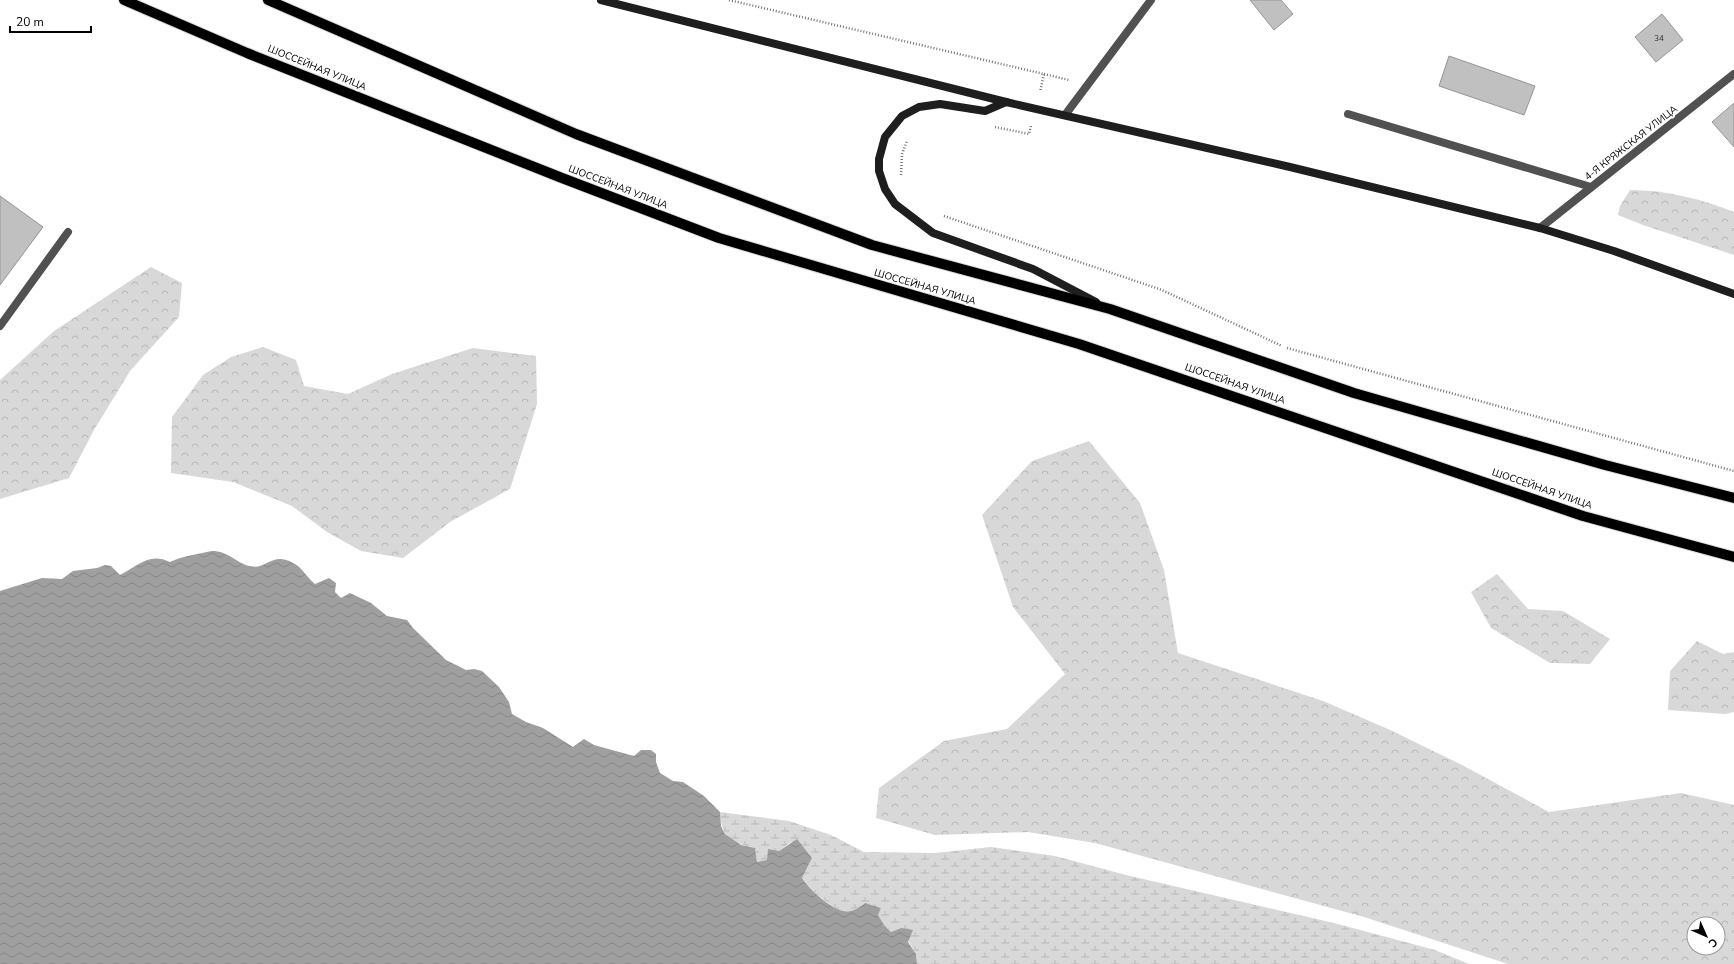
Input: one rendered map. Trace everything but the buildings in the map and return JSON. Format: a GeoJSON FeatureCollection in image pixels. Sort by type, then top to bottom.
{"type":"FeatureCollection","features":[{"type":"Feature","properties":{"kind":"main road","name":"ШОССЕЙНАЯ УЛИЦА"},"geometry":{"type":"LineString","coordinates":[[124,0],[247,53],[562,178],[719,238],[1079,344],[1583,516],[1734,557]]}},
{"type":"Feature","properties":{"kind":"main road"},"geometry":{"type":"LineString","coordinates":[[268,0],[576,134],[865,242],[1110,310],[1354,393],[1605,465],[1734,498]]}},
{"type":"Feature","properties":{"kind":"main road"},"geometry":{"type":"LineString","coordinates":[[602,0],[1006,102],[1290,167],[1540,228],[1614,251],[1734,294]]}},
{"type":"Feature","properties":{"kind":"main road"},"geometry":{"type":"LineString","coordinates":[[1006,102],[986,111],[940,104],[919,107],[902,116],[885,137],[879,159],[879,171],[885,189],[895,204],[933,233],[1032,269],[1110,310]]}},
{"type":"Feature","properties":{"kind":"street"},"geometry":{"type":"LineString","coordinates":[[1065,115],[1151,0]]}},
{"type":"Feature","properties":{"kind":"street","name":"4-Я КРЯЖСКАЯ УЛИЦА"},"geometry":{"type":"LineString","coordinates":[[1540,228],[1734,74]]}},
{"type":"Feature","properties":{"kind":"street"},"geometry":{"type":"LineString","coordinates":[[1348,114],[1591,187]]}},
{"type":"Feature","properties":{"kind":"street"},"geometry":{"type":"LineString","coordinates":[[0,326],[68,232]]}},
{"type":"Feature","properties":{"kind":"path"},"geometry":{"type":"LineString","coordinates":[[729,0],[1088,85]]}},
{"type":"Feature","properties":{"kind":"path"},"geometry":{"type":"LineString","coordinates":[[991,126],[1029,134],[1044,74]]}},
{"type":"Feature","properties":{"kind":"path"},"geometry":{"type":"LineString","coordinates":[[903,179],[901,174],[902,154],[908,136]]}},
{"type":"Feature","properties":{"kind":"path"},"geometry":{"type":"LineString","coordinates":[[941,214],[1162,290],[1283,347],[1734,471]]}},
{"type":"Feature","properties":{"kind":"green space"},"geometry":{"type":"Polygon","coordinates":[[[1630,190],[1643,190],[1683,196],[1734,212],[1734,255],[1643,225],[1618,215],[1620,206],[1630,190]]]}},
{"type":"Feature","properties":{"kind":"green space"},"geometry":{"type":"Polygon","coordinates":[[[151,267],[182,283],[179,317],[130,371],[94,430],[69,478],[0,499],[0,380],[54,331],[151,267]]]}},
{"type":"Feature","properties":{"kind":"green space"},"geometry":{"type":"Polygon","coordinates":[[[263,347],[296,360],[304,386],[348,394],[392,374],[473,348],[536,356],[537,404],[510,489],[450,522],[403,558],[361,551],[327,532],[292,506],[233,482],[171,473],[172,417],[203,375],[231,357],[263,347]]]}},
{"type":"Feature","properties":{"kind":"green space"},"geometry":{"type":"Polygon","coordinates":[[[1089,441],[1140,503],[1164,570],[1178,653],[1323,701],[1388,729],[1462,765],[1549,812],[1681,793],[1734,805],[1734,964],[1508,964],[1364,917],[1095,843],[1028,832],[935,835],[876,818],[879,788],[944,741],[1007,729],[1065,674],[1013,607],[982,515],[1032,461],[1089,441]]]}},
{"type":"Feature","properties":{"kind":"green space"},"geometry":{"type":"Polygon","coordinates":[[[1497,574],[1528,609],[1563,611],[1610,639],[1590,664],[1550,663],[1491,628],[1471,592],[1497,574]]]}},
{"type":"Feature","properties":{"kind":"green space"},"geometry":{"type":"Polygon","coordinates":[[[1697,641],[1723,654],[1734,652],[1734,712],[1726,714],[1668,710],[1670,671],[1697,641]]]}},
{"type":"Feature","properties":{"kind":"green space"},"geometry":{"type":"Polygon","coordinates":[[[720,812],[789,821],[831,835],[864,852],[935,853],[991,847],[1055,856],[1126,875],[1334,923],[1435,950],[1469,964],[917,964],[916,954],[901,928],[891,932],[877,915],[881,908],[865,903],[855,910],[845,911],[838,909],[824,900],[802,878],[812,858],[791,842],[767,860],[757,862],[755,848],[734,841],[725,833],[720,812]]]}},
{"type":"Feature","properties":{"kind":"water"},"geometry":{"type":"Polygon","coordinates":[[[212,551],[218,551],[244,564],[255,567],[274,560],[286,560],[300,568],[315,584],[329,578],[336,583],[335,592],[341,598],[350,593],[371,603],[387,616],[407,620],[413,628],[446,660],[466,670],[474,669],[482,671],[499,687],[509,702],[512,714],[526,722],[543,728],[573,747],[584,739],[594,745],[634,756],[641,750],[651,750],[656,754],[656,762],[660,773],[673,781],[683,782],[704,796],[720,812],[721,826],[725,834],[741,845],[755,848],[757,862],[767,860],[768,849],[779,851],[797,839],[812,858],[802,878],[817,895],[838,909],[845,911],[855,910],[865,903],[881,908],[878,915],[884,925],[891,932],[901,928],[913,930],[908,942],[916,954],[917,964],[0,964],[0,591],[42,578],[62,579],[73,571],[97,568],[105,565],[111,566],[120,575],[138,564],[150,559],[163,559],[170,562],[212,551]]]}}]}
